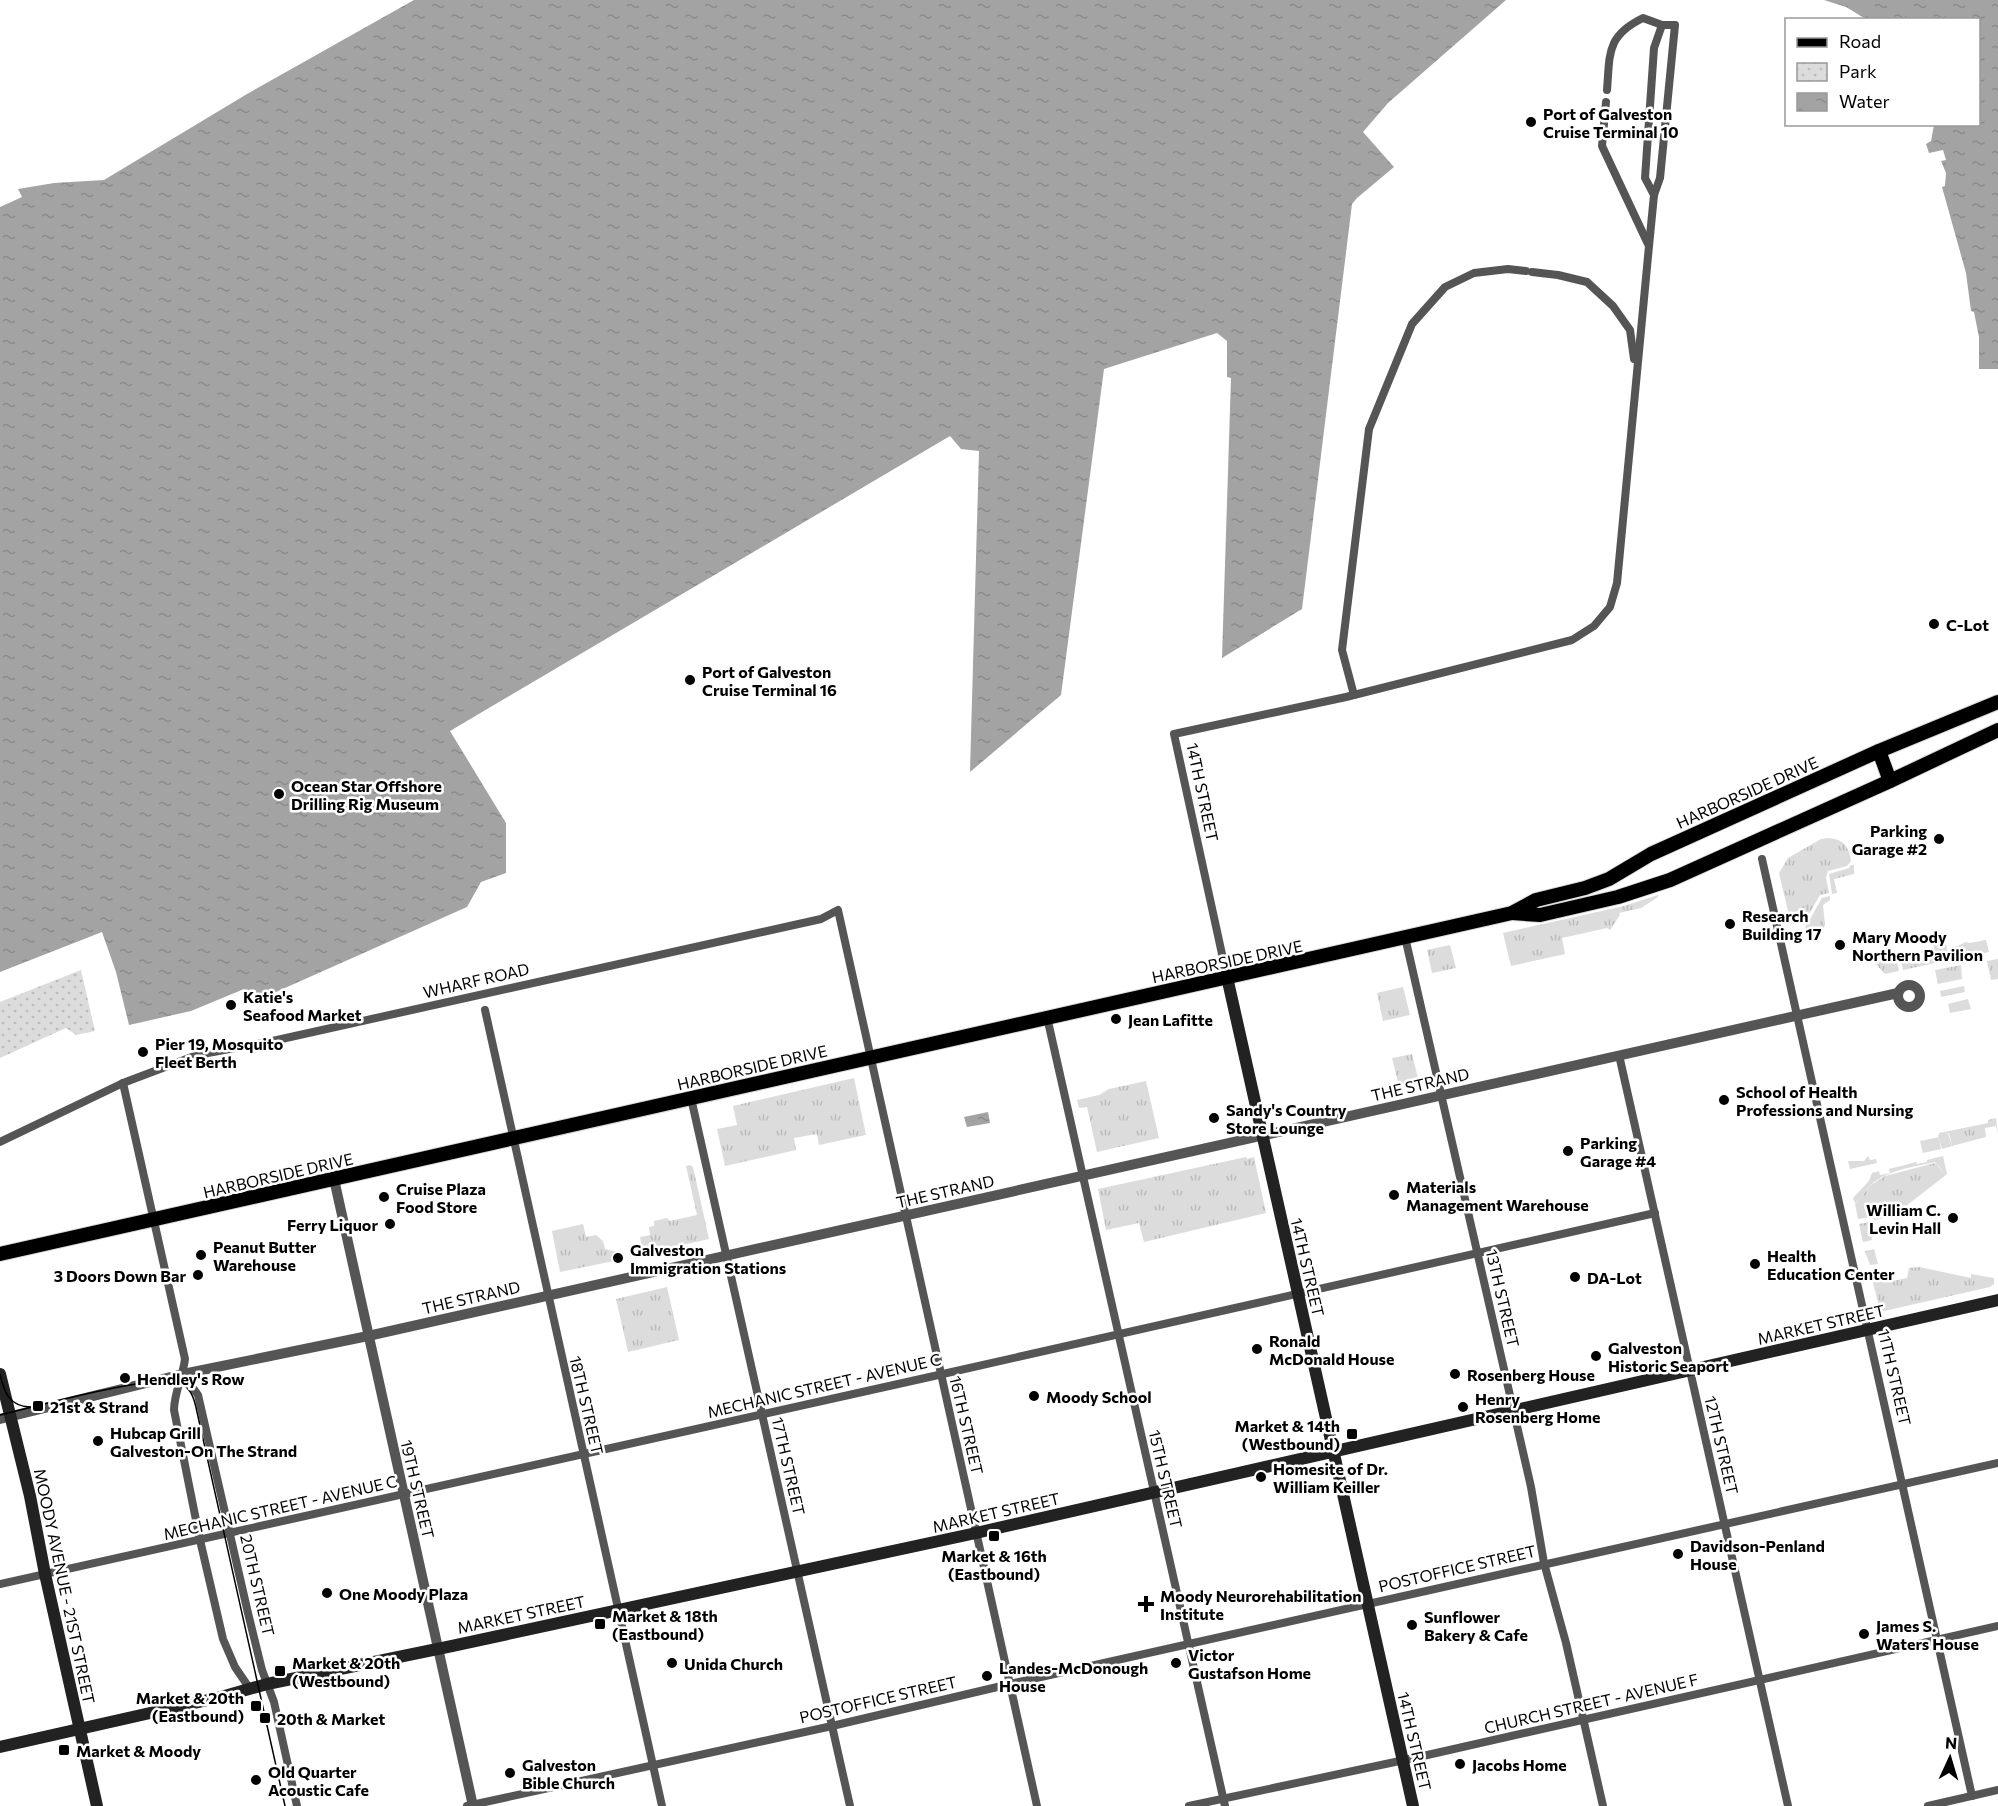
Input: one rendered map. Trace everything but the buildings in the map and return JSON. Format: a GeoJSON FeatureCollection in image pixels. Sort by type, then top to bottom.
{"type":"FeatureCollection","features":[{"type":"Feature","properties":{"kind":"main road","name":"HARBORSIDE DRIVE"},"geometry":{"type":"LineString","coordinates":[[0,1254],[1512,913],[1536,900],[1585,888],[1609,879],[1651,854],[1879,751],[1998,702]]}},
{"type":"Feature","properties":{"kind":"main road","name":"HARBORSIDE DRIVE"},"geometry":{"type":"LineString","coordinates":[[1512,913],[1540,915],[1618,897],[1670,880],[1998,730]]}},
{"type":"Feature","properties":{"kind":"main road"},"geometry":{"type":"LineString","coordinates":[[1879,751],[1890,781]]}},
{"type":"Feature","properties":{"kind":"main road","name":"14TH STREET"},"geometry":{"type":"LineString","coordinates":[[1227,977],[1296,1294],[1413,1806]]}},
{"type":"Feature","properties":{"kind":"main road","name":"MARKET STREET"},"geometry":{"type":"LineString","coordinates":[[0,1747],[267,1684],[798,1573],[1998,1300]]}},
{"type":"Feature","properties":{"kind":"main road","name":"MOODY AVENUE - 21ST STREET"},"geometry":{"type":"LineString","coordinates":[[0,1374],[5,1418],[30,1496],[45,1574],[97,1806]]}},
{"type":"Feature","properties":{"kind":"street"},"geometry":{"type":"LineString","coordinates":[[1607,90],[1611,44],[1628,25],[1642,18],[1662,25],[1675,25],[1660,178],[1654,195],[1617,583],[1610,607],[1593,626],[1572,640],[1354,695],[1342,650],[1369,429],[1412,324],[1445,287],[1474,273],[1508,269],[1558,274],[1587,282],[1613,306],[1630,330],[1637,372]]}},
{"type":"Feature","properties":{"kind":"street"},"geometry":{"type":"LineString","coordinates":[[1654,195],[1645,178],[1653,48],[1662,25]]}},
{"type":"Feature","properties":{"kind":"street"},"geometry":{"type":"LineString","coordinates":[[1606,102],[1602,146],[1649,246]]}},
{"type":"Feature","properties":{"kind":"street","name":"14TH STREET"},"geometry":{"type":"LineString","coordinates":[[1227,977],[1174,734],[1354,695]]}},
{"type":"Feature","properties":{"kind":"street","name":"11TH STREET"},"geometry":{"type":"LineString","coordinates":[[1762,859],[1972,1796]]}},
{"type":"Feature","properties":{"kind":"street","name":"16TH STREET"},"geometry":{"type":"LineString","coordinates":[[838,910],[1036,1806]]}},
{"type":"Feature","properties":{"kind":"street","name":"WHARF ROAD"},"geometry":{"type":"LineString","coordinates":[[0,1143],[123,1083],[197,1054],[268,1042],[821,919],[838,910]]}},
{"type":"Feature","properties":{"kind":"street","name":"13TH STREET"},"geometry":{"type":"LineString","coordinates":[[1405,937],[1531,1487],[1544,1563],[1566,1643],[1603,1806]]}},
{"type":"Feature","properties":{"kind":"street","name":"THE STRAND"},"geometry":{"type":"LineString","coordinates":[[5,1418],[183,1374],[368,1336],[1898,993]]}},
{"type":"Feature","properties":{"kind":"street","name":"18TH STREET"},"geometry":{"type":"LineString","coordinates":[[485,1010],[662,1806]]}},
{"type":"Feature","properties":{"kind":"street","name":"15TH STREET"},"geometry":{"type":"LineString","coordinates":[[1047,1017],[1224,1802]]}},
{"type":"Feature","properties":{"kind":"street","name":"12TH STREET"},"geometry":{"type":"LineString","coordinates":[[1619,1055],[1788,1806]]}},
{"type":"Feature","properties":{"kind":"street","name":"20TH STREET"},"geometry":{"type":"LineString","coordinates":[[123,1083],[185,1359],[174,1410],[200,1540],[223,1639],[235,1667],[250,1689]]}},
{"type":"Feature","properties":{"kind":"street","name":"17TH STREET"},"geometry":{"type":"LineString","coordinates":[[691,1098],[850,1806]]}},
{"type":"Feature","properties":{"kind":"street","name":"19TH STREET"},"geometry":{"type":"LineString","coordinates":[[334,1179],[471,1806]]}},
{"type":"Feature","properties":{"kind":"street","name":"MECHANIC STREET - AVENUE C"},"geometry":{"type":"LineString","coordinates":[[0,1584],[1655,1213]]}},
{"type":"Feature","properties":{"kind":"street","name":"20TH STREET"},"geometry":{"type":"LineString","coordinates":[[183,1374],[198,1395],[248,1612],[274,1702],[297,1806]]}},
{"type":"Feature","properties":{"kind":"street","name":"POSTOFFICE STREET"},"geometry":{"type":"LineString","coordinates":[[471,1806],[1367,1605],[1544,1563],[1998,1463]]}},
{"type":"Feature","properties":{"kind":"street","name":"CHURCH STREET - AVENUE F"},"geometry":{"type":"LineString","coordinates":[[1189,1806],[1224,1802],[1998,1626]]}},
{"type":"Feature","properties":{"kind":"street"},"geometry":{"type":"LineString","coordinates":[[1928,1806],[1998,1790]]}},
{"type":"Feature","properties":{"kind":"green space"},"geometry":{"type":"Polygon","coordinates":[[[1828,838],[1844,844],[1849,851],[1851,861],[1847,866],[1828,871],[1826,877],[1829,893],[1820,895],[1805,921],[1791,924],[1779,873],[1788,858],[1821,839],[1828,838]]]}},
{"type":"Feature","properties":{"kind":"green space"},"geometry":{"type":"Polygon","coordinates":[[[1854,865],[1854,874],[1834,879],[1837,893],[1832,894],[1829,874],[1849,868],[1854,865]]]}},
{"type":"Feature","properties":{"kind":"green space"},"geometry":{"type":"Polygon","coordinates":[[[1658,895],[1641,908],[1619,913],[1620,915],[1610,930],[1607,928],[1562,938],[1565,954],[1511,966],[1503,933],[1624,906],[1658,895]]]}},
{"type":"Feature","properties":{"kind":"green space"},"geometry":{"type":"Polygon","coordinates":[[[1830,896],[1830,900],[1823,905],[1825,925],[1818,937],[1819,943],[1802,933],[1822,898],[1830,896]]]}},
{"type":"Feature","properties":{"kind":"green space"},"geometry":{"type":"Polygon","coordinates":[[[1932,939],[1935,939],[1937,946],[1946,944],[1949,960],[1903,970],[1901,961],[1912,959],[1912,954],[1934,948],[1932,939]]]}},
{"type":"Feature","properties":{"kind":"green space"},"geometry":{"type":"Polygon","coordinates":[[[1986,940],[1989,952],[1958,959],[1952,956],[1951,949],[1966,942],[1986,940]]]}},
{"type":"Feature","properties":{"kind":"green space"},"geometry":{"type":"Polygon","coordinates":[[[1450,945],[1456,968],[1432,973],[1427,950],[1450,945]]]}},
{"type":"Feature","properties":{"kind":"green space"},"geometry":{"type":"Polygon","coordinates":[[[1889,959],[1890,963],[1897,962],[1899,971],[1885,974],[1874,962],[1889,959]]]}},
{"type":"Feature","properties":{"kind":"green space"},"geometry":{"type":"Polygon","coordinates":[[[1998,959],[1998,979],[1991,980],[1987,961],[1998,959]]]}},
{"type":"Feature","properties":{"kind":"green space"},"geometry":{"type":"Polygon","coordinates":[[[1961,965],[1962,979],[1938,984],[1935,970],[1961,965]]]}},
{"type":"Feature","properties":{"kind":"green space"},"geometry":{"type":"Polygon","coordinates":[[[81,970],[95,1031],[76,1035],[66,1028],[0,1058],[0,1002],[81,970]]]}},
{"type":"Feature","properties":{"kind":"green space"},"geometry":{"type":"Polygon","coordinates":[[[1964,986],[1965,992],[1941,997],[1940,991],[1964,986]]]}},
{"type":"Feature","properties":{"kind":"green space"},"geometry":{"type":"Polygon","coordinates":[[[1403,987],[1410,1015],[1383,1021],[1377,993],[1403,987]]]}},
{"type":"Feature","properties":{"kind":"green space"},"geometry":{"type":"Polygon","coordinates":[[[1968,999],[1971,1009],[1950,1013],[1948,1004],[1968,999]]]}},
{"type":"Feature","properties":{"kind":"green space"},"geometry":{"type":"Polygon","coordinates":[[[1412,1054],[1419,1082],[1399,1086],[1392,1058],[1412,1054]]]}},
{"type":"Feature","properties":{"kind":"green space"},"geometry":{"type":"Polygon","coordinates":[[[854,1078],[866,1135],[819,1145],[817,1134],[794,1138],[796,1150],[725,1166],[717,1129],[737,1125],[733,1106],[854,1078]]]}},
{"type":"Feature","properties":{"kind":"green space"},"geometry":{"type":"Polygon","coordinates":[[[1146,1081],[1159,1138],[1097,1152],[1087,1107],[1079,1108],[1077,1100],[1099,1095],[1109,1089],[1146,1081]]]}},
{"type":"Feature","properties":{"kind":"green space"},"geometry":{"type":"Polygon","coordinates":[[[1996,1118],[1998,1134],[1996,1126],[1985,1128],[1986,1137],[1952,1146],[1949,1133],[1939,1135],[1939,1133],[1988,1123],[1988,1120],[1996,1118]]]}},
{"type":"Feature","properties":{"kind":"green space"},"geometry":{"type":"Polygon","coordinates":[[[1948,1133],[1952,1146],[1942,1149],[1938,1135],[1948,1133]]]}},
{"type":"Feature","properties":{"kind":"green space"},"geometry":{"type":"Polygon","coordinates":[[[1939,1137],[1941,1149],[1923,1153],[1920,1141],[1939,1137]]]}},
{"type":"Feature","properties":{"kind":"green space"},"geometry":{"type":"Polygon","coordinates":[[[1868,1156],[1870,1160],[1876,1159],[1877,1163],[1850,1169],[1848,1161],[1864,1161],[1868,1156]]]}},
{"type":"Feature","properties":{"kind":"green space"},"geometry":{"type":"Polygon","coordinates":[[[1943,1156],[1946,1175],[1935,1162],[1901,1170],[1877,1180],[1855,1203],[1853,1198],[1869,1181],[1872,1173],[1879,1171],[1880,1175],[1890,1173],[1889,1169],[1916,1162],[1917,1164],[1927,1162],[1927,1160],[1943,1156]]]}},
{"type":"Feature","properties":{"kind":"green space"},"geometry":{"type":"Polygon","coordinates":[[[1246,1157],[1247,1159],[1254,1157],[1266,1213],[1144,1242],[1139,1223],[1106,1230],[1098,1189],[1246,1157]]]}},
{"type":"Feature","properties":{"kind":"green space"},"geometry":{"type":"Polygon","coordinates":[[[1935,1163],[1946,1175],[1893,1216],[1875,1220],[1871,1217],[1858,1219],[1855,1204],[1871,1185],[1885,1176],[1935,1163]]]}},
{"type":"Feature","properties":{"kind":"green space"},"geometry":{"type":"Polygon","coordinates":[[[686,1166],[693,1167],[709,1239],[643,1254],[640,1237],[650,1235],[649,1227],[654,1226],[654,1221],[667,1218],[670,1221],[697,1215],[686,1166]]]}},
{"type":"Feature","properties":{"kind":"green space"},"geometry":{"type":"Polygon","coordinates":[[[1869,1222],[1872,1240],[1863,1242],[1859,1224],[1869,1222]]]}},
{"type":"Feature","properties":{"kind":"green space"},"geometry":{"type":"Polygon","coordinates":[[[583,1224],[586,1237],[596,1235],[603,1241],[605,1249],[617,1252],[619,1260],[560,1272],[552,1231],[583,1224]]]}},
{"type":"Feature","properties":{"kind":"green space"},"geometry":{"type":"Polygon","coordinates":[[[1874,1249],[1878,1264],[1870,1265],[1865,1251],[1874,1249]]]}},
{"type":"Feature","properties":{"kind":"green space"},"geometry":{"type":"Polygon","coordinates":[[[1919,1267],[1971,1278],[1971,1274],[1994,1278],[1994,1284],[1990,1287],[1880,1310],[1873,1275],[1882,1275],[1888,1282],[1907,1278],[1909,1268],[1919,1267]]]}},
{"type":"Feature","properties":{"kind":"green space"},"geometry":{"type":"Polygon","coordinates":[[[667,1287],[679,1340],[628,1352],[616,1299],[667,1287]]]}},
{"type":"Feature","properties":{"kind":"water"},"geometry":{"type":"Polygon","coordinates":[[[414,0],[1506,0],[1388,103],[1363,132],[1394,167],[1352,204],[1302,609],[1222,658],[1231,378],[1227,377],[1227,341],[1217,333],[1104,369],[1061,695],[970,772],[979,451],[961,449],[950,436],[450,731],[506,823],[506,873],[481,882],[467,907],[251,1003],[244,989],[191,1011],[129,1025],[116,972],[102,932],[0,972],[0,207],[22,197],[18,189],[54,183],[104,180],[247,94],[414,0]]]}},
{"type":"Feature","properties":{"kind":"water"},"geometry":{"type":"Polygon","coordinates":[[[1824,0],[1998,0],[1998,369],[1979,369],[1979,337],[1974,312],[1971,311],[1966,273],[1942,187],[1945,186],[1946,173],[1941,161],[1946,160],[1943,150],[1929,153],[1926,144],[1931,141],[1934,126],[1980,126],[1980,18],[1864,18],[1846,7],[1824,0]]]}},
{"type":"Feature","properties":{"kind":"water"},"geometry":{"type":"Polygon","coordinates":[[[988,1112],[990,1123],[967,1127],[964,1117],[988,1112]]]}},
{"type":"Feature","properties":{"kind":"tram line"},"geometry":{"type":"LineString","coordinates":[[0,1374],[3,1387],[12,1401],[30,1407]]}},
{"type":"Feature","properties":{"kind":"tram line"},"geometry":{"type":"LineString","coordinates":[[0,1415],[94,1392],[149,1382],[169,1381],[182,1384],[188,1389],[196,1408],[285,1806]]}},
{"type":"Feature","properties":{"kind":"place","name":"Port of Galveston Cruise Terminal 10"},"geometry":{"type":"Point","coordinates":[1531,122]}},
{"type":"Feature","properties":{"kind":"place","name":"C-Lot"},"geometry":{"type":"Point","coordinates":[1934,624]}},
{"type":"Feature","properties":{"kind":"place","name":"Port of Galveston Cruise Terminal 16"},"geometry":{"type":"Point","coordinates":[690,680]}},
{"type":"Feature","properties":{"kind":"place","name":"Ocean Star Offshore Drilling Rig Museum"},"geometry":{"type":"Point","coordinates":[279,794]}},
{"type":"Feature","properties":{"kind":"place","name":"Parking Garage #2"},"geometry":{"type":"Point","coordinates":[1939,839]}},
{"type":"Feature","properties":{"kind":"place","name":"Research Building 17"},"geometry":{"type":"Point","coordinates":[1730,924]}},
{"type":"Feature","properties":{"kind":"place","name":"Mary Moody Northern Pavilion"},"geometry":{"type":"Point","coordinates":[1840,945]}},
{"type":"Feature","properties":{"kind":"place","name":"Katie's Seafood Market"},"geometry":{"type":"Point","coordinates":[231,1005]}},
{"type":"Feature","properties":{"kind":"place","name":"Jean Lafitte"},"geometry":{"type":"Point","coordinates":[1116,1019]}},
{"type":"Feature","properties":{"kind":"place","name":"Pier 19, Mosquito Fleet Berth"},"geometry":{"type":"Point","coordinates":[143,1052]}},
{"type":"Feature","properties":{"kind":"place","name":"School of Health Professions and Nursing"},"geometry":{"type":"Point","coordinates":[1724,1100]}},
{"type":"Feature","properties":{"kind":"place","name":"Sandy's Country Store Lounge"},"geometry":{"type":"Point","coordinates":[1214,1118]}},
{"type":"Feature","properties":{"kind":"place","name":"Parking Garage #4"},"geometry":{"type":"Point","coordinates":[1568,1151]}},
{"type":"Feature","properties":{"kind":"place","name":"Materials Management Warehouse"},"geometry":{"type":"Point","coordinates":[1394,1195]}},
{"type":"Feature","properties":{"kind":"place","name":"Cruise Plaza Food Store"},"geometry":{"type":"Point","coordinates":[384,1197]}},
{"type":"Feature","properties":{"kind":"place","name":"William C. Levin Hall"},"geometry":{"type":"Point","coordinates":[1953,1218]}},
{"type":"Feature","properties":{"kind":"place","name":"Ferry Liquor"},"geometry":{"type":"Point","coordinates":[390,1224]}},
{"type":"Feature","properties":{"kind":"place","name":"Peanut Butter Warehouse"},"geometry":{"type":"Point","coordinates":[201,1255]}},
{"type":"Feature","properties":{"kind":"place","name":"Galveston Immigration Stations"},"geometry":{"type":"Point","coordinates":[618,1258]}},
{"type":"Feature","properties":{"kind":"place","name":"Health Education Center"},"geometry":{"type":"Point","coordinates":[1755,1264]}},
{"type":"Feature","properties":{"kind":"place","name":"3 Doors Down Bar"},"geometry":{"type":"Point","coordinates":[198,1275]}},
{"type":"Feature","properties":{"kind":"place","name":"DA-Lot"},"geometry":{"type":"Point","coordinates":[1575,1277]}},
{"type":"Feature","properties":{"kind":"place","name":"Ronald McDonald House"},"geometry":{"type":"Point","coordinates":[1257,1349]}},
{"type":"Feature","properties":{"kind":"place","name":"Galveston Historic Seaport"},"geometry":{"type":"Point","coordinates":[1596,1356]}},
{"type":"Feature","properties":{"kind":"place","name":"Rosenberg House"},"geometry":{"type":"Point","coordinates":[1455,1374]}},
{"type":"Feature","properties":{"kind":"place","name":"Hendley's Row"},"geometry":{"type":"Point","coordinates":[125,1378]}},
{"type":"Feature","properties":{"kind":"place","name":"Moody School"},"geometry":{"type":"Point","coordinates":[1034,1396]}},
{"type":"Feature","properties":{"kind":"place","name":"21st & Strand"},"geometry":{"type":"Point","coordinates":[38,1406]}},
{"type":"Feature","properties":{"kind":"place","name":"Henry Rosenberg Home"},"geometry":{"type":"Point","coordinates":[1463,1407]}},
{"type":"Feature","properties":{"kind":"place","name":"Market & 14th (Westbound)"},"geometry":{"type":"Point","coordinates":[1352,1434]}},
{"type":"Feature","properties":{"kind":"place","name":"Hubcap Grill Galveston-On The Strand"},"geometry":{"type":"Point","coordinates":[98,1441]}},
{"type":"Feature","properties":{"kind":"place","name":"Homesite of Dr. William Keiller"},"geometry":{"type":"Point","coordinates":[1261,1477]}},
{"type":"Feature","properties":{"kind":"place","name":"Market & 16th (Eastbound)"},"geometry":{"type":"Point","coordinates":[994,1536]}},
{"type":"Feature","properties":{"kind":"place","name":"Davidson-Penland House"},"geometry":{"type":"Point","coordinates":[1678,1554]}},
{"type":"Feature","properties":{"kind":"place","name":"One Moody Plaza"},"geometry":{"type":"Point","coordinates":[327,1593]}},
{"type":"Feature","properties":{"kind":"place","name":"Moody Neurorehabilitation Institute"},"geometry":{"type":"Point","coordinates":[1146,1604]}},
{"type":"Feature","properties":{"kind":"place","name":"Market & 18th (Eastbound)"},"geometry":{"type":"Point","coordinates":[600,1624]}},
{"type":"Feature","properties":{"kind":"place","name":"Sunflower Bakery & Cafe"},"geometry":{"type":"Point","coordinates":[1412,1625]}},
{"type":"Feature","properties":{"kind":"place","name":"James S. Waters House"},"geometry":{"type":"Point","coordinates":[1864,1634]}},
{"type":"Feature","properties":{"kind":"place","name":"Unida Church"},"geometry":{"type":"Point","coordinates":[672,1663]}},
{"type":"Feature","properties":{"kind":"place","name":"Victor Gustafson Home"},"geometry":{"type":"Point","coordinates":[1176,1663]}},
{"type":"Feature","properties":{"kind":"place","name":"Market & 20th (Westbound)"},"geometry":{"type":"Point","coordinates":[280,1671]}},
{"type":"Feature","properties":{"kind":"place","name":"Landes-McDonough House"},"geometry":{"type":"Point","coordinates":[987,1676]}},
{"type":"Feature","properties":{"kind":"place","name":"Market & 20th (Eastbound)"},"geometry":{"type":"Point","coordinates":[256,1706]}},
{"type":"Feature","properties":{"kind":"place","name":"20th & Market"},"geometry":{"type":"Point","coordinates":[265,1718]}},
{"type":"Feature","properties":{"kind":"place","name":"Market & Moody"},"geometry":{"type":"Point","coordinates":[64,1750]}},
{"type":"Feature","properties":{"kind":"place","name":"Jacobs Home"},"geometry":{"type":"Point","coordinates":[1460,1764]}},
{"type":"Feature","properties":{"kind":"place","name":"Galveston Bible Church"},"geometry":{"type":"Point","coordinates":[510,1773]}},
{"type":"Feature","properties":{"kind":"place","name":"Old Quarter Acoustic Cafe"},"geometry":{"type":"Point","coordinates":[256,1780]}}]}
